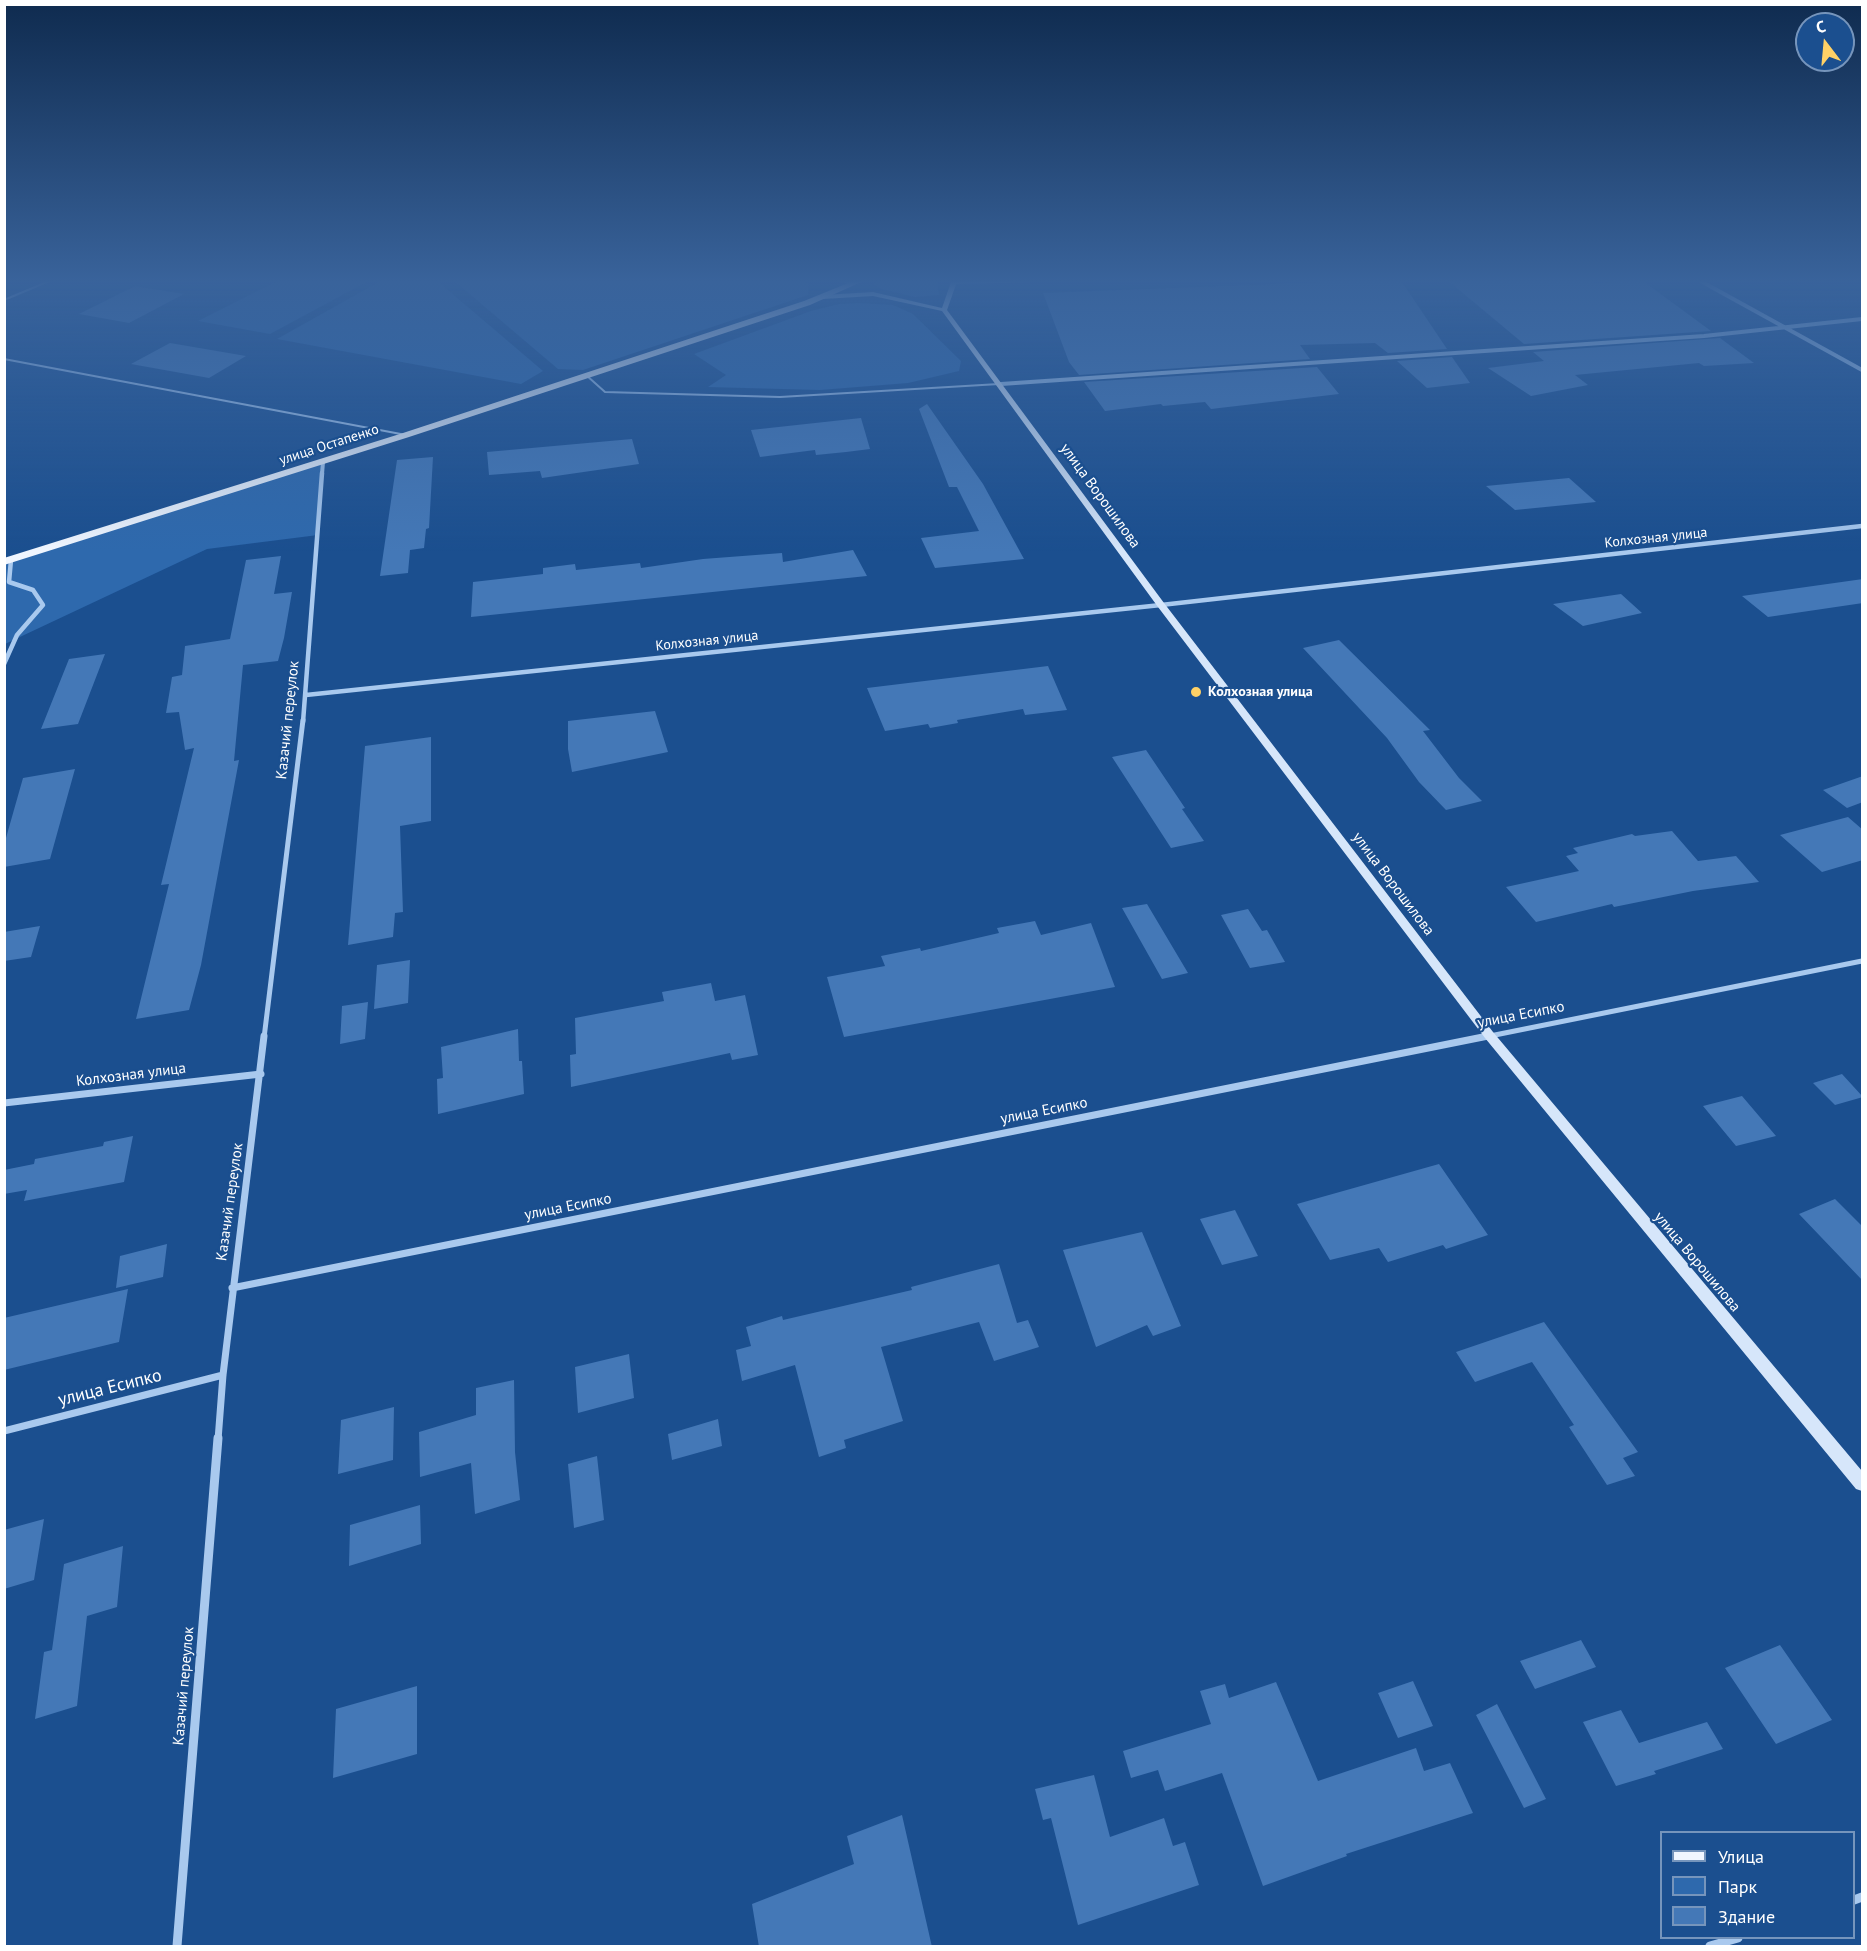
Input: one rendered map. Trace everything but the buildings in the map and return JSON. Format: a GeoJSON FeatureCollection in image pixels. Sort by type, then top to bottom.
{"type":"FeatureCollection","features":[{"type":"Feature","properties":{"kind":"main road","name":"улица Остапенко"},"geometry":{"type":"LineString","coordinates":[[8,561],[323,462],[601,370]]}},
{"type":"Feature","properties":{"kind":"main road","name":"улица Ворошилова"},"geometry":{"type":"LineString","coordinates":[[990,370],[1161,605],[1489,1035],[1863,1483]]}},
{"type":"Feature","properties":{"kind":"street"},"geometry":{"type":"LineString","coordinates":[[1001,384],[1205,370]]}},
{"type":"Feature","properties":{"kind":"street","name":"Казачий переулок"},"geometry":{"type":"LineString","coordinates":[[177,1947],[223,1375],[306,695],[323,462]]}},
{"type":"Feature","properties":{"kind":"street","name":"Колхозная улица"},"geometry":{"type":"LineString","coordinates":[[306,695],[1161,605],[1863,526]]}},
{"type":"Feature","properties":{"kind":"street"},"geometry":{"type":"LineString","coordinates":[[4,664],[17,635],[43,605],[33,590],[9,582],[8,561]]}},
{"type":"Feature","properties":{"kind":"street","name":"улица Есипко"},"geometry":{"type":"LineString","coordinates":[[232,1288],[1863,961]]}},
{"type":"Feature","properties":{"kind":"street","name":"Колхозная улица"},"geometry":{"type":"LineString","coordinates":[[4,1103],[261,1074]]}},
{"type":"Feature","properties":{"kind":"street","name":"улица Есипко"},"geometry":{"type":"LineString","coordinates":[[4,1431],[223,1375]]}},
{"type":"Feature","properties":{"kind":"street"},"geometry":{"type":"LineString","coordinates":[[1710,1947],[1735,1939]]}},
{"type":"Feature","properties":{"kind":"lane"},"geometry":{"type":"LineString","coordinates":[[62,370],[406,435]]}},
{"type":"Feature","properties":{"kind":"lane"},"geometry":{"type":"LineString","coordinates":[[586,375],[605,392],[780,397],[1001,384]]}},
{"type":"Feature","properties":{"kind":"green space"},"geometry":{"type":"Polygon","coordinates":[[[445,370],[543,371],[521,384],[445,370]]]}},
{"type":"Feature","properties":{"kind":"green space"},"geometry":{"type":"Polygon","coordinates":[[[718,370],[959,370],[908,383],[820,390],[708,387],[726,375],[718,370]]]}},
{"type":"Feature","properties":{"kind":"green space"},"geometry":{"type":"Polygon","coordinates":[[[323,462],[318,535],[207,549],[5,644],[4,562],[323,462]]]}},
{"type":"Feature","properties":{"kind":"place","name":"Колхозная улица"},"geometry":{"type":"Point","coordinates":[1196,692]}}]}
